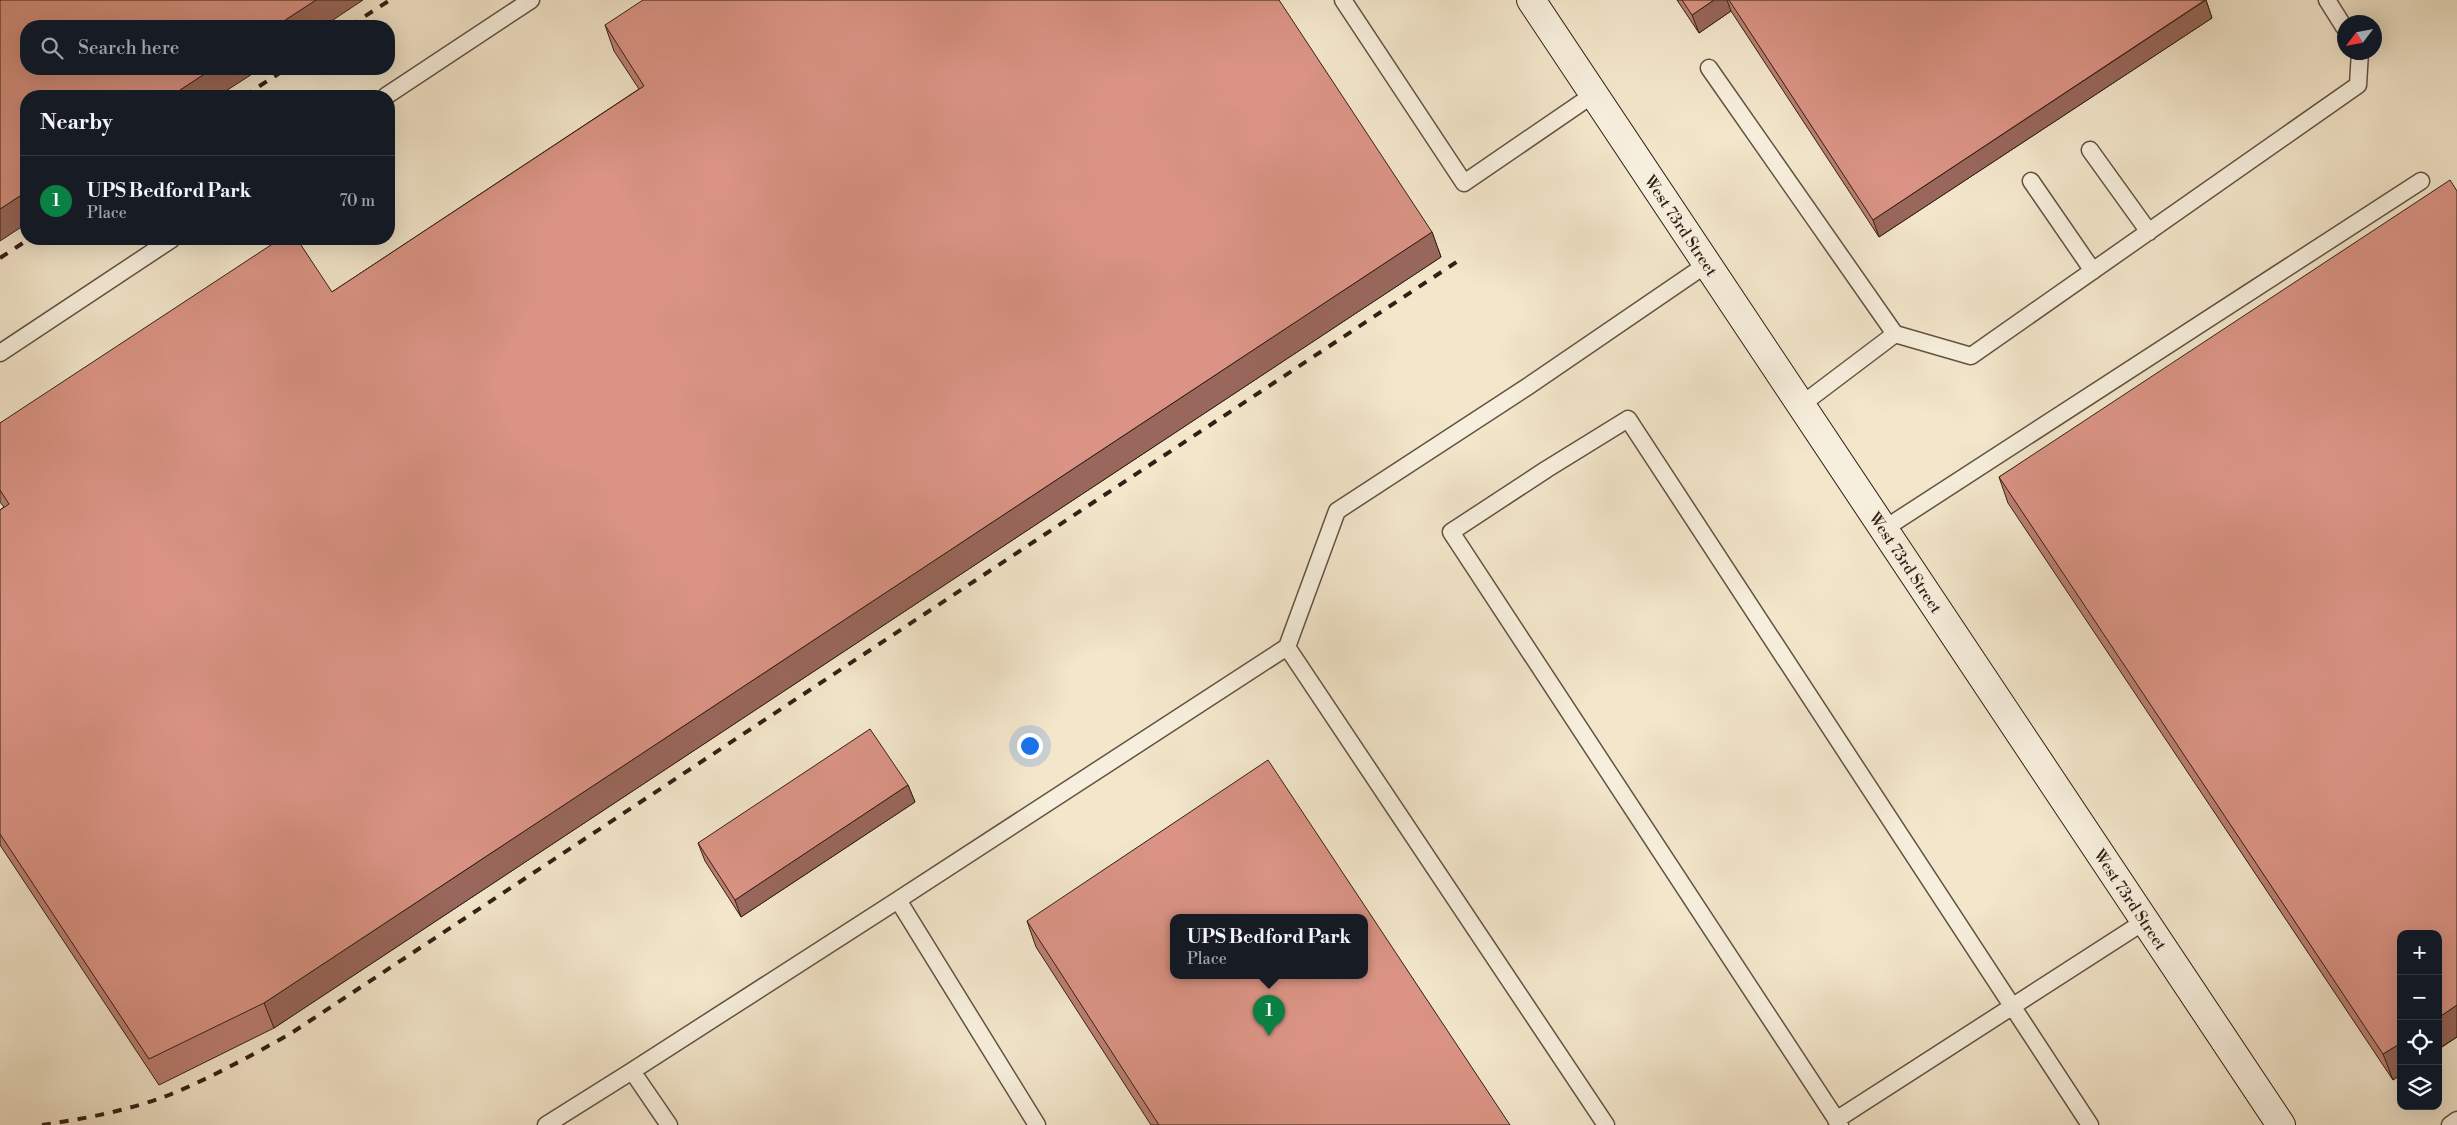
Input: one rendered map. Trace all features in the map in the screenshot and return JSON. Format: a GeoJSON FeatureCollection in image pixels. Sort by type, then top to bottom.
{"type":"FeatureCollection","features":[{"type":"Feature","properties":{"kind":"street","name":"West 73rd Street"},"geometry":{"type":"LineString","coordinates":[[1540,4],[1594,94],[2281,1125]]}},
{"type":"Feature","properties":{"kind":"lane"},"geometry":{"type":"LineString","coordinates":[[395,90],[531,0]]}},
{"type":"Feature","properties":{"kind":"lane"},"geometry":{"type":"LineString","coordinates":[[1343,0],[1464,183],[1594,94]]}},
{"type":"Feature","properties":{"kind":"lane"},"geometry":{"type":"LineString","coordinates":[[2327,0],[2337,16]]}},
{"type":"Feature","properties":{"kind":"lane"},"geometry":{"type":"LineString","coordinates":[[1709,68],[1895,334],[1971,356],[2358,86],[2360,60]]}},
{"type":"Feature","properties":{"kind":"lane"},"geometry":{"type":"LineString","coordinates":[[2090,150],[2149,232]]}},
{"type":"Feature","properties":{"kind":"lane"},"geometry":{"type":"LineString","coordinates":[[2031,181],[2093,271]]}},
{"type":"Feature","properties":{"kind":"lane"},"geometry":{"type":"LineString","coordinates":[[1884,529],[2421,181]]}},
{"type":"Feature","properties":{"kind":"lane"},"geometry":{"type":"LineString","coordinates":[[0,353],[163,245]]}},
{"type":"Feature","properties":{"kind":"lane"},"geometry":{"type":"LineString","coordinates":[[546,1125],[898,900],[1287,647],[1337,511],[1527,387],[1707,264]]}},
{"type":"Feature","properties":{"kind":"lane"},"geometry":{"type":"LineString","coordinates":[[1801,405],[1895,334]]}},
{"type":"Feature","properties":{"kind":"lane"},"geometry":{"type":"LineString","coordinates":[[2090,1125],[2013,1007],[1628,419],[1451,532],[1838,1122],[2013,1007],[2145,921]]}},
{"type":"Feature","properties":{"kind":"lane"},"geometry":{"type":"LineString","coordinates":[[1287,647],[1606,1125]]}},
{"type":"Feature","properties":{"kind":"lane"},"geometry":{"type":"LineString","coordinates":[[898,900],[1037,1125]]}},
{"type":"Feature","properties":{"kind":"lane"},"geometry":{"type":"LineString","coordinates":[[632,1071],[669,1125]]}},
{"type":"Feature","properties":{"kind":"lane"},"geometry":{"type":"LineString","coordinates":[[2450,1125],[2457,1120]]}},
{"type":"Feature","properties":{"kind":"building"},"geometry":{"type":"Polygon","coordinates":[[[0,0],[316,0],[285,20],[20,20],[20,75],[203,75],[180,90],[20,90],[20,196],[0,209],[0,0]]]}},
{"type":"Feature","properties":{"kind":"building"},"geometry":{"type":"Polygon","coordinates":[[[643,0],[1279,0],[1432,232],[264,1003],[149,1059],[0,834],[0,510],[9,504],[0,490],[0,423],[271,245],[301,245],[332,292],[644,86],[605,25],[643,0]]]}},
{"type":"Feature","properties":{"kind":"building"},"geometry":{"type":"Polygon","coordinates":[[[1682,0],[1714,0],[1692,15],[1682,0]]]}},
{"type":"Feature","properties":{"kind":"building"},"geometry":{"type":"Polygon","coordinates":[[[1729,0],[2205,0],[1873,220],[1729,0]]]}},
{"type":"Feature","properties":{"kind":"building"},"geometry":{"type":"Polygon","coordinates":[[[2450,180],[2457,191],[2457,1005],[2442,1015],[2442,930],[2397,930],[2397,1045],[2383,1054],[1999,477],[2450,180]]]}},
{"type":"Feature","properties":{"kind":"building"},"geometry":{"type":"Polygon","coordinates":[[[870,729],[908,785],[735,900],[698,843],[870,729]]]}},
{"type":"Feature","properties":{"kind":"building"},"geometry":{"type":"Polygon","coordinates":[[[1268,760],[1510,1125],[1159,1125],[1027,921],[1268,760]]]}},
{"type":"Feature","properties":{"kind":"railway"},"geometry":{"type":"LineString","coordinates":[[359,20],[390,0]]}},
{"type":"Feature","properties":{"kind":"railway"},"geometry":{"type":"LineString","coordinates":[[253,90],[277,75]]}},
{"type":"Feature","properties":{"kind":"railway"},"geometry":{"type":"LineString","coordinates":[[0,258],[20,245]]}},
{"type":"Feature","properties":{"kind":"railway"},"geometry":{"type":"LineString","coordinates":[[42,1125],[107,1113],[169,1095],[215,1074],[290,1034],[1461,259]]}},
{"type":"Feature","properties":{"kind":"place","name":"UPS Bedford Park"},"geometry":{"type":"Point","coordinates":[1269,1036]}}]}
